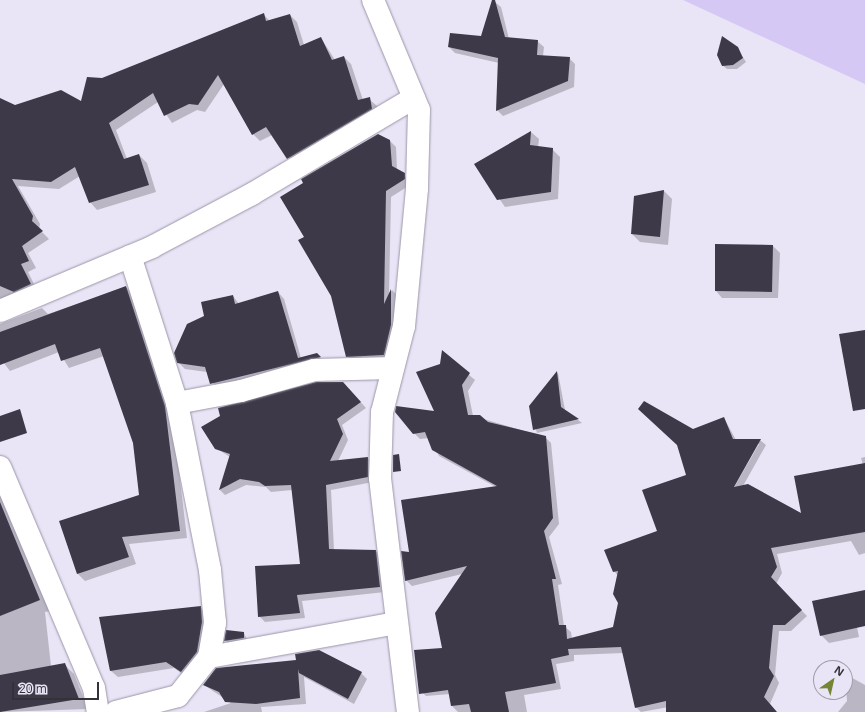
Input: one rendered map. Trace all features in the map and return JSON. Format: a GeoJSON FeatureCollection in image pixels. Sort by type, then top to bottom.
{"type":"FeatureCollection","features":[{"type":"Feature","properties":{"kind":"street"},"geometry":{"type":"LineString","coordinates":[[373,0],[419,110],[417,189],[404,326],[382,412],[380,478],[396,623],[408,712]]}},
{"type":"Feature","properties":{"kind":"street"},"geometry":{"type":"LineString","coordinates":[[0,311],[130,256],[252,194],[414,98]]}},
{"type":"Feature","properties":{"kind":"street"},"geometry":{"type":"LineString","coordinates":[[116,712],[178,696],[209,657],[215,623],[210,570],[177,403],[130,256]]}},
{"type":"Feature","properties":{"kind":"street"},"geometry":{"type":"LineString","coordinates":[[177,403],[241,391],[314,370],[393,368]]}},
{"type":"Feature","properties":{"kind":"street"},"geometry":{"type":"LineString","coordinates":[[0,467],[94,688],[98,712]]}},
{"type":"Feature","properties":{"kind":"street"},"geometry":{"type":"LineString","coordinates":[[209,657],[396,623]]}},
{"type":"Feature","properties":{"kind":"shaded area"},"geometry":{"type":"Polygon","coordinates":[[[683,0],[865,0],[865,84],[683,0]]]}},
{"type":"Feature","properties":{"kind":"building"},"geometry":{"type":"Polygon","coordinates":[[[492,0],[495,0],[505,37],[538,40],[537,55],[570,57],[568,81],[496,111],[498,58],[448,47],[450,33],[481,36],[492,0]]]}},
{"type":"Feature","properties":{"kind":"building"},"geometry":{"type":"Polygon","coordinates":[[[264,13],[266,21],[290,14],[300,46],[321,37],[332,60],[344,56],[358,100],[370,97],[372,109],[287,159],[266,127],[252,135],[218,75],[198,105],[189,104],[164,116],[153,93],[109,123],[124,159],[139,154],[149,185],[89,203],[75,167],[51,182],[12,179],[33,216],[32,221],[43,231],[22,246],[29,261],[21,264],[31,284],[14,292],[0,286],[0,98],[15,105],[61,90],[81,101],[87,77],[102,78],[264,13]]]}},
{"type":"Feature","properties":{"kind":"building"},"geometry":{"type":"Polygon","coordinates":[[[722,36],[738,47],[743,58],[733,65],[722,66],[717,55],[722,36]]]}},
{"type":"Feature","properties":{"kind":"building"},"geometry":{"type":"Polygon","coordinates":[[[531,131],[530,145],[553,148],[551,192],[497,200],[474,164],[531,131]]]}},
{"type":"Feature","properties":{"kind":"building"},"geometry":{"type":"Polygon","coordinates":[[[378,134],[390,140],[392,166],[405,173],[405,179],[386,191],[384,304],[391,289],[391,325],[384,355],[346,357],[331,296],[298,240],[304,237],[280,197],[303,183],[301,179],[378,134]]]}},
{"type":"Feature","properties":{"kind":"building"},"geometry":{"type":"Polygon","coordinates":[[[664,190],[660,237],[631,234],[634,196],[664,190]]]}},
{"type":"Feature","properties":{"kind":"building"},"geometry":{"type":"Polygon","coordinates":[[[715,244],[773,245],[772,292],[715,291],[715,244]]]}},
{"type":"Feature","properties":{"kind":"building"},"geometry":{"type":"Polygon","coordinates":[[[126,286],[165,406],[180,531],[122,537],[129,557],[77,574],[59,521],[139,495],[133,443],[100,348],[61,361],[55,344],[0,365],[0,332],[126,286]]]}},
{"type":"Feature","properties":{"kind":"building"},"geometry":{"type":"Polygon","coordinates":[[[278,291],[298,358],[317,353],[321,357],[210,384],[205,367],[177,363],[174,353],[187,324],[204,316],[201,302],[233,295],[235,304],[278,291]]]}},
{"type":"Feature","properties":{"kind":"building"},"geometry":{"type":"Polygon","coordinates":[[[865,330],[865,409],[853,411],[839,334],[865,330]]]}},
{"type":"Feature","properties":{"kind":"building"},"geometry":{"type":"Polygon","coordinates":[[[442,350],[470,373],[462,385],[468,415],[480,415],[488,422],[546,436],[553,518],[544,531],[556,579],[552,579],[559,625],[566,625],[567,639],[613,627],[618,603],[613,594],[618,571],[613,572],[604,550],[657,531],[642,490],[686,475],[677,445],[638,409],[644,401],[693,429],[724,417],[733,439],[761,439],[734,487],[748,484],[801,513],[794,476],[865,463],[865,532],[771,548],[777,567],[771,577],[802,610],[785,625],[773,625],[769,668],[774,676],[764,697],[777,712],[666,712],[666,701],[635,708],[621,647],[568,649],[569,655],[551,659],[556,683],[505,692],[509,712],[471,712],[469,704],[451,706],[448,690],[419,694],[414,650],[442,648],[435,613],[467,566],[405,581],[401,551],[409,552],[401,500],[497,486],[432,450],[425,432],[413,434],[395,412],[396,406],[434,411],[416,372],[440,364],[442,350]]]}},
{"type":"Feature","properties":{"kind":"building"},"geometry":{"type":"Polygon","coordinates":[[[557,371],[561,407],[579,419],[533,430],[529,406],[557,371]]]}},
{"type":"Feature","properties":{"kind":"building"},"geometry":{"type":"Polygon","coordinates":[[[316,382],[343,382],[361,402],[337,419],[343,434],[330,461],[368,457],[368,477],[326,485],[329,549],[376,550],[380,587],[297,595],[300,613],[258,617],[255,566],[300,564],[291,485],[265,486],[259,482],[240,479],[219,490],[230,454],[215,449],[201,427],[220,416],[218,408],[316,382]]]}},
{"type":"Feature","properties":{"kind":"building"},"geometry":{"type":"Polygon","coordinates":[[[20,409],[27,433],[0,442],[0,416],[20,409]]]}},
{"type":"Feature","properties":{"kind":"building"},"geometry":{"type":"Polygon","coordinates":[[[399,454],[401,471],[393,472],[393,455],[399,454]]]}},
{"type":"Feature","properties":{"kind":"building"},"geometry":{"type":"Polygon","coordinates":[[[0,502],[40,600],[0,616],[0,502]]]}},
{"type":"Feature","properties":{"kind":"building"},"geometry":{"type":"Polygon","coordinates":[[[865,590],[865,626],[820,636],[812,601],[865,590]]]}},
{"type":"Feature","properties":{"kind":"building"},"geometry":{"type":"Polygon","coordinates":[[[201,606],[202,622],[197,652],[181,672],[166,662],[110,671],[99,617],[201,606]]]}},
{"type":"Feature","properties":{"kind":"building"},"geometry":{"type":"Polygon","coordinates":[[[226,630],[244,632],[244,638],[224,641],[226,630]]]}},
{"type":"Feature","properties":{"kind":"building"},"geometry":{"type":"Polygon","coordinates":[[[319,650],[362,672],[348,699],[299,673],[298,669],[300,698],[256,704],[225,702],[219,692],[203,685],[216,668],[296,660],[295,654],[319,650]]]}},
{"type":"Feature","properties":{"kind":"building"},"geometry":{"type":"Polygon","coordinates":[[[65,663],[79,699],[0,712],[0,675],[65,663]]]}}]}
